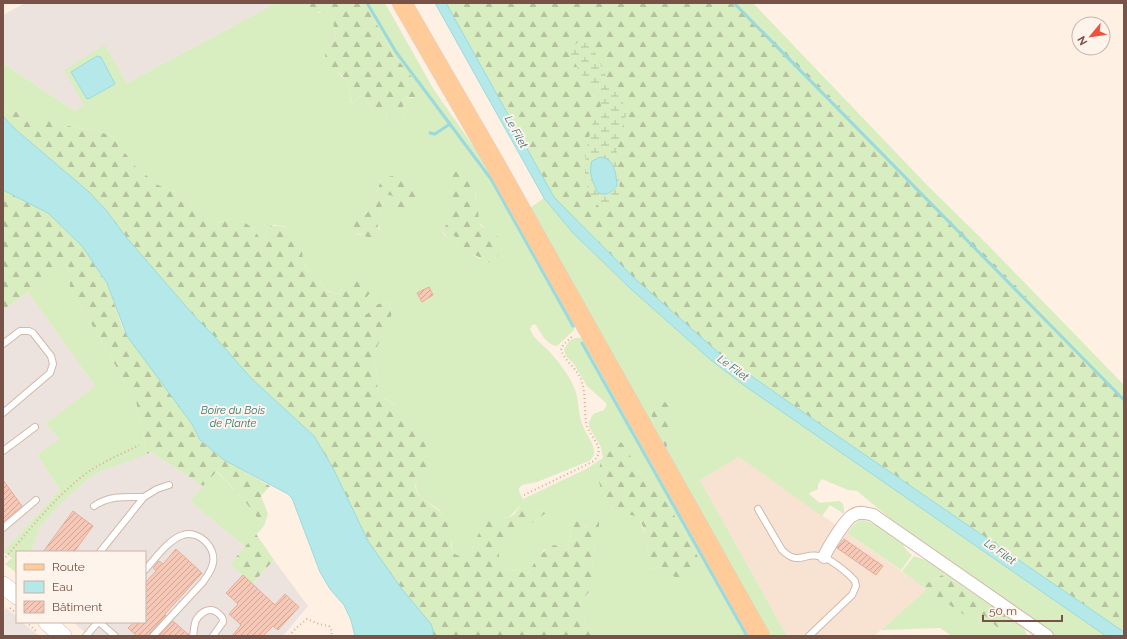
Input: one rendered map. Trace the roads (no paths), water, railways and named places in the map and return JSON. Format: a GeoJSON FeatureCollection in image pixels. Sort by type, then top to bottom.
{"type":"FeatureCollection","features":[{"type":"Feature","properties":{"kind":"main road"},"geometry":{"type":"LineString","coordinates":[[402,3],[493,160],[760,636]]}},
{"type":"Feature","properties":{"kind":"main road"},"geometry":{"type":"LineString","coordinates":[[3,585],[16,595]]}},
{"type":"Feature","properties":{"kind":"main road"},"geometry":{"type":"LineString","coordinates":[[48,623],[63,636]]}},
{"type":"Feature","properties":{"kind":"street"},"geometry":{"type":"LineString","coordinates":[[824,557],[827,549],[851,516],[857,513],[873,515],[1035,630],[1047,636]]}},
{"type":"Feature","properties":{"kind":"lane"},"geometry":{"type":"LineString","coordinates":[[3,344],[20,331],[29,331],[33,333],[51,356],[53,364],[50,373],[3,413]]}},
{"type":"Feature","properties":{"kind":"lane"},"geometry":{"type":"LineString","coordinates":[[3,451],[35,427]]}},
{"type":"Feature","properties":{"kind":"lane"},"geometry":{"type":"LineString","coordinates":[[101,551],[144,497],[157,489],[169,485]]}},
{"type":"Feature","properties":{"kind":"lane"},"geometry":{"type":"LineString","coordinates":[[94,506],[100,502],[112,498],[144,497]]}},
{"type":"Feature","properties":{"kind":"lane"},"geometry":{"type":"LineString","coordinates":[[3,528],[36,500]]}},
{"type":"Feature","properties":{"kind":"lane"},"geometry":{"type":"LineString","coordinates":[[758,509],[782,550],[786,554],[798,559],[813,555],[824,557],[855,581],[856,586],[852,595],[809,636]]}},
{"type":"Feature","properties":{"kind":"lane"},"geometry":{"type":"LineString","coordinates":[[146,569],[169,543],[181,535],[188,533],[198,535],[210,548],[214,558],[210,572],[203,582],[153,636]]}},
{"type":"Feature","properties":{"kind":"lane"},"geometry":{"type":"LineString","coordinates":[[193,636],[196,620],[205,612],[212,609],[222,616],[224,622],[213,636]]}},
{"type":"Feature","properties":{"kind":"lane"},"geometry":{"type":"LineString","coordinates":[[86,636],[98,623]]}},
{"type":"Feature","properties":{"kind":"lane"},"geometry":{"type":"LineString","coordinates":[[100,623],[115,636]]}},
{"type":"Feature","properties":{"kind":"water","name":"Le Filet"},"geometry":{"type":"Polygon","coordinates":[[[435,3],[446,3],[554,197],[632,276],[720,354],[1124,632],[1124,636],[1106,636],[745,386],[712,361],[631,289],[573,233],[544,198],[435,3]]]}},
{"type":"Feature","properties":{"kind":"water"},"geometry":{"type":"Polygon","coordinates":[[[97,56],[101,57],[115,84],[87,99],[71,72],[97,56]]]}},
{"type":"Feature","properties":{"kind":"water","name":"Boire du Bois de Plante"},"geometry":{"type":"Polygon","coordinates":[[[3,116],[15,129],[89,192],[106,210],[126,237],[197,319],[252,379],[314,436],[333,468],[368,541],[401,588],[431,624],[433,636],[355,636],[351,620],[344,605],[330,589],[320,572],[292,498],[288,494],[224,460],[200,440],[192,424],[127,336],[107,283],[82,246],[48,213],[3,190],[3,116]]]}},
{"type":"Feature","properties":{"kind":"water"},"geometry":{"type":"Polygon","coordinates":[[[600,157],[609,160],[612,163],[616,177],[617,186],[611,192],[606,194],[598,193],[591,173],[592,161],[600,157]]]}},
{"type":"Feature","properties":{"kind":"waterway"},"geometry":{"type":"LineString","coordinates":[[367,3],[396,52],[491,179],[573,326]]}},
{"type":"Feature","properties":{"kind":"waterway"},"geometry":{"type":"LineString","coordinates":[[734,3],[1124,400]]}},
{"type":"Feature","properties":{"kind":"waterway"},"geometry":{"type":"LineString","coordinates":[[430,133],[435,134],[450,124]]}},
{"type":"Feature","properties":{"kind":"waterway"},"geometry":{"type":"LineString","coordinates":[[582,343],[747,636]]}}]}
